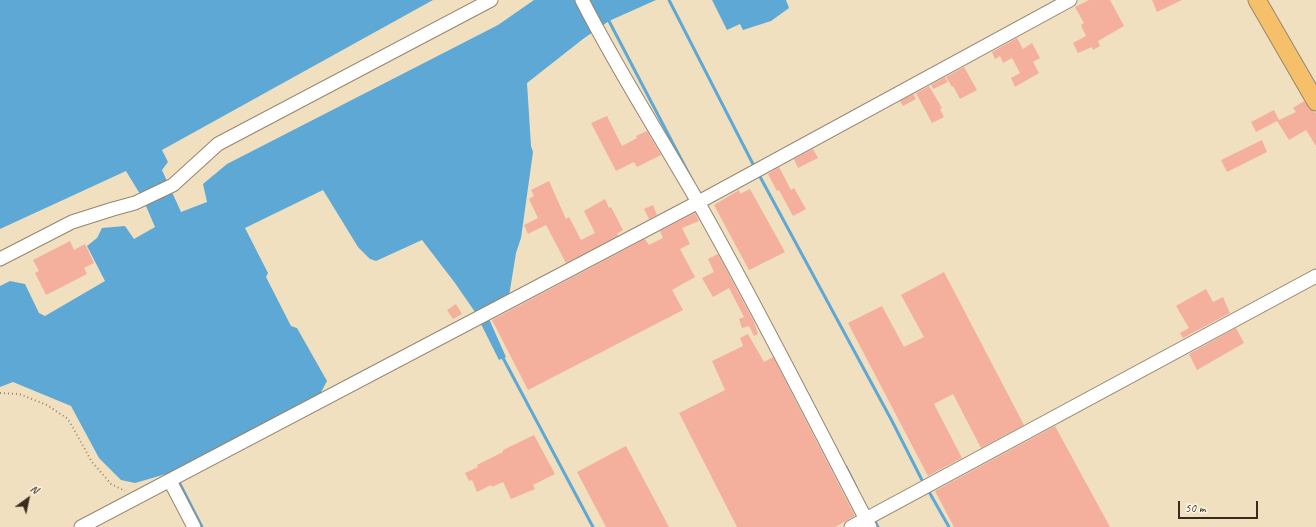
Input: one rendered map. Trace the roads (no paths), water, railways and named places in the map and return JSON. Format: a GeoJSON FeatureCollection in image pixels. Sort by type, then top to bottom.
{"type":"FeatureCollection","features":[{"type":"Feature","properties":{"kind":"main road"},"geometry":{"type":"LineString","coordinates":[[1257,0],[1316,102]]}},
{"type":"Feature","properties":{"kind":"street"},"geometry":{"type":"LineString","coordinates":[[0,259],[72,222],[113,209],[135,204],[173,184],[218,144],[491,0]]}},
{"type":"Feature","properties":{"kind":"street"},"geometry":{"type":"LineString","coordinates":[[582,0],[600,36],[703,200],[815,422],[870,519]]}},
{"type":"Feature","properties":{"kind":"street"},"geometry":{"type":"LineString","coordinates":[[81,527],[703,200],[1070,0]]}},
{"type":"Feature","properties":{"kind":"street"},"geometry":{"type":"LineString","coordinates":[[851,527],[870,519],[926,486],[1316,276]]}},
{"type":"Feature","properties":{"kind":"street"},"geometry":{"type":"LineString","coordinates":[[175,478],[194,527]]}},
{"type":"Feature","properties":{"kind":"water"},"geometry":{"type":"Polygon","coordinates":[[[0,0],[433,0],[162,150],[168,162],[162,170],[181,212],[207,202],[203,184],[227,164],[498,25],[534,0],[656,0],[609,21],[583,39],[527,83],[531,146],[533,152],[521,238],[516,253],[509,296],[485,310],[506,357],[499,360],[475,312],[422,240],[376,261],[370,259],[358,247],[323,190],[245,228],[268,273],[266,277],[291,326],[297,328],[327,381],[319,396],[170,474],[135,483],[121,480],[99,458],[71,406],[13,382],[0,387],[0,286],[10,281],[25,284],[39,313],[45,316],[105,281],[87,246],[97,238],[102,228],[125,226],[134,239],[155,227],[143,199],[126,171],[0,229],[0,0]]]}},
{"type":"Feature","properties":{"kind":"water"},"geometry":{"type":"Polygon","coordinates":[[[712,0],[786,0],[789,8],[771,21],[743,30],[740,24],[727,30],[712,0]]]}},
{"type":"Feature","properties":{"kind":"waterway"},"geometry":{"type":"LineString","coordinates":[[669,0],[755,168]]}},
{"type":"Feature","properties":{"kind":"waterway"},"geometry":{"type":"LineString","coordinates":[[609,21],[692,180]]}},
{"type":"Feature","properties":{"kind":"waterway"},"geometry":{"type":"LineString","coordinates":[[758,173],[892,421],[924,484]]}},
{"type":"Feature","properties":{"kind":"waterway"},"geometry":{"type":"LineString","coordinates":[[502,356],[593,527]]}},
{"type":"Feature","properties":{"kind":"waterway"},"geometry":{"type":"LineString","coordinates":[[846,467],[856,487]]}},
{"type":"Feature","properties":{"kind":"waterway"},"geometry":{"type":"LineString","coordinates":[[178,480],[202,527]]}},
{"type":"Feature","properties":{"kind":"waterway"},"geometry":{"type":"LineString","coordinates":[[928,490],[949,527]]}},
{"type":"Feature","properties":{"kind":"waterway"},"geometry":{"type":"LineString","coordinates":[[873,518],[878,527]]}}]}
